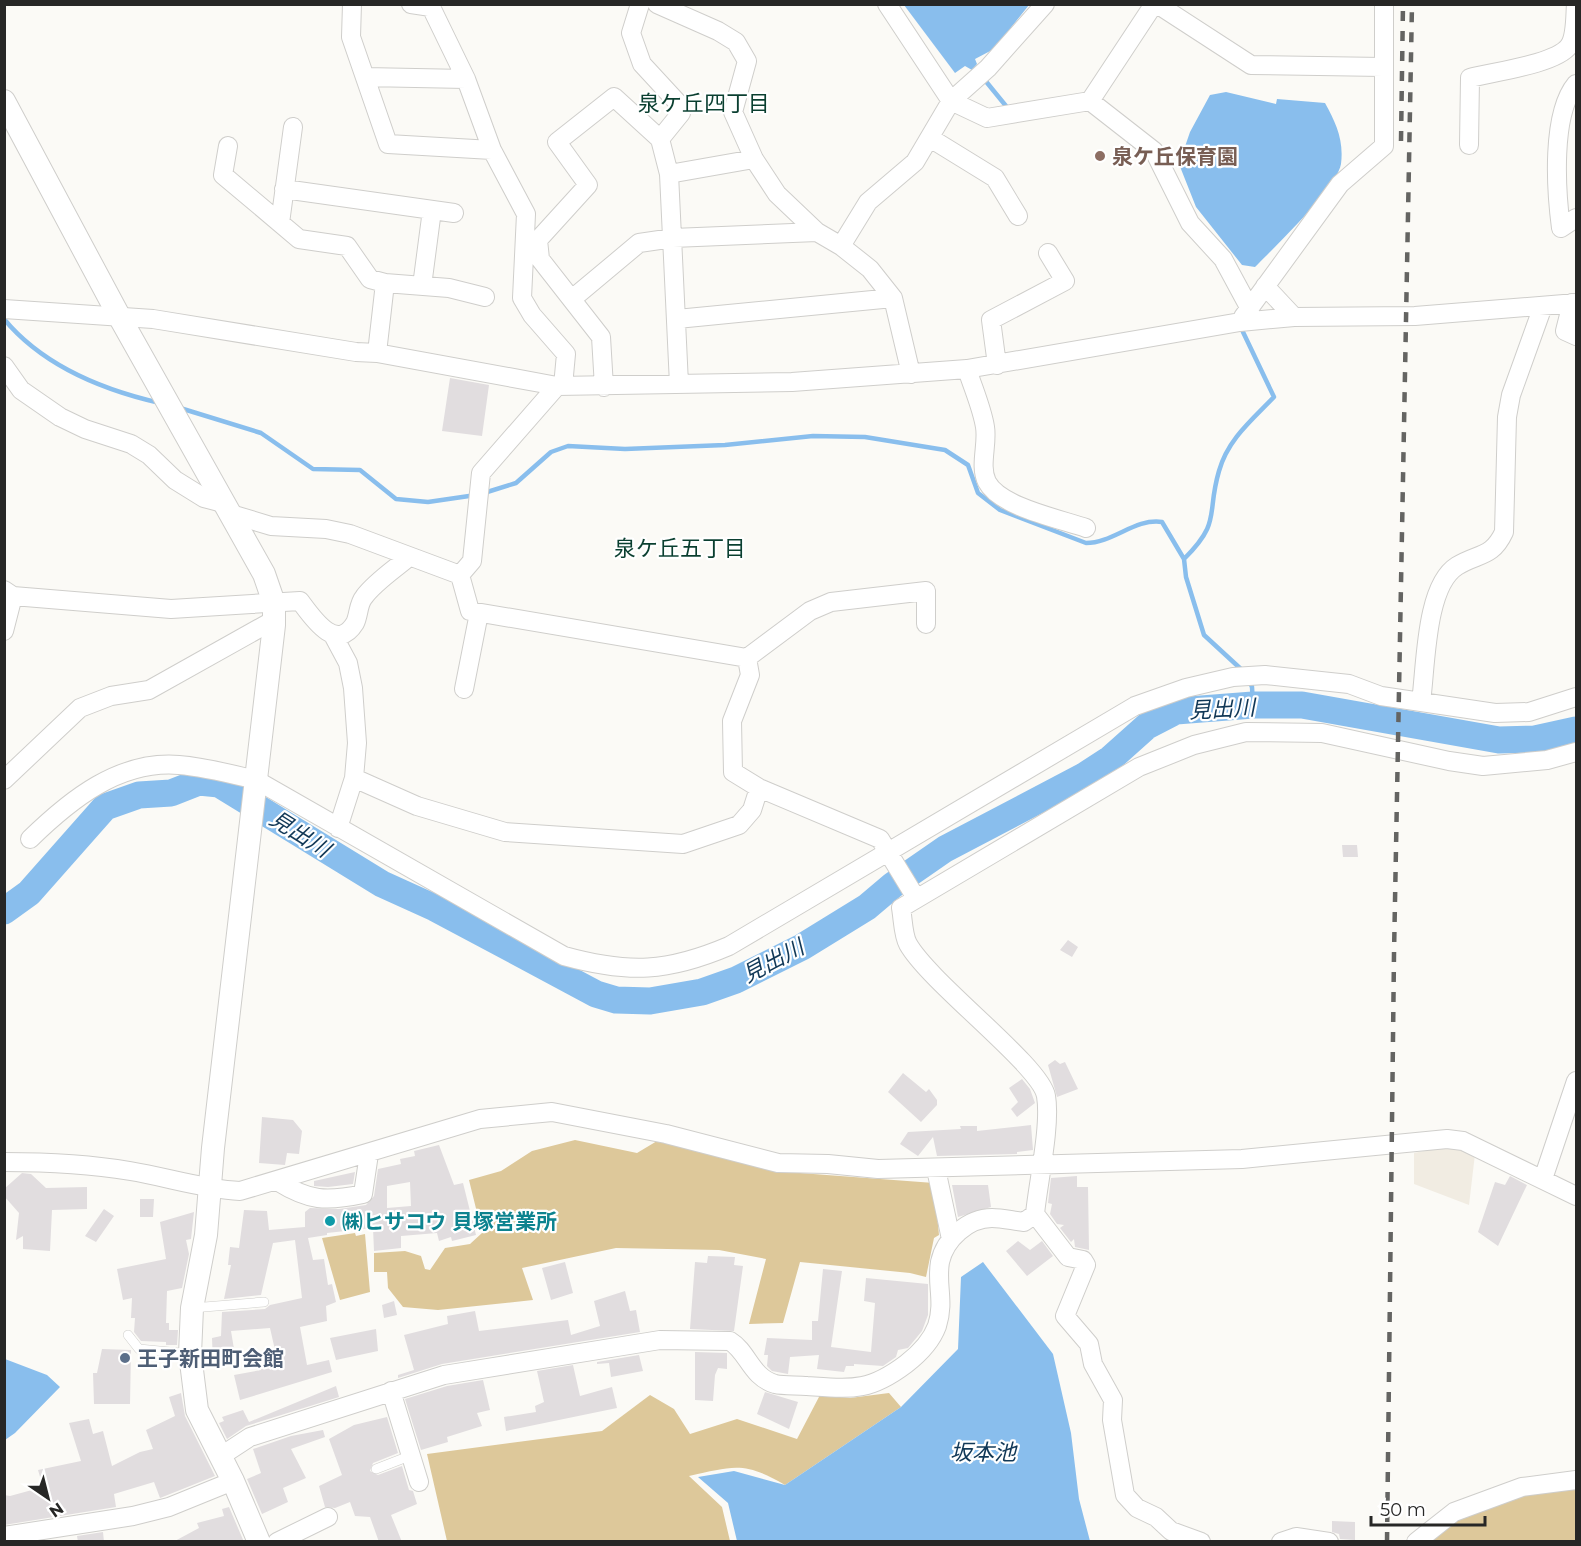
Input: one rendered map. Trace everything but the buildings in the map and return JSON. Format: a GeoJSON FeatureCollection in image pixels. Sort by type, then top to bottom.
{"type":"FeatureCollection","features":[{"type":"Feature","properties":{"kind":"street"},"geometry":{"type":"LineString","coordinates":[[352,4],[351,37],[388,144],[492,150]]}},
{"type":"Feature","properties":{"kind":"street"},"geometry":{"type":"LineString","coordinates":[[411,4],[432,6],[466,79],[492,150],[526,214],[522,297],[532,315],[566,354],[560,386],[481,473],[472,561],[460,575]]}},
{"type":"Feature","properties":{"kind":"street"},"geometry":{"type":"LineString","coordinates":[[640,4],[631,33],[642,64],[678,102],[681,113],[660,139]]}},
{"type":"Feature","properties":{"kind":"street"},"geometry":{"type":"LineString","coordinates":[[657,4],[718,31],[736,42],[747,61],[733,112],[754,159],[777,194],[817,232],[841,246],[870,269],[893,298],[911,374]]}},
{"type":"Feature","properties":{"kind":"street"},"geometry":{"type":"LineString","coordinates":[[887,4],[951,101],[987,118],[1090,101],[1156,4],[1251,65],[1383,67]]}},
{"type":"Feature","properties":{"kind":"street"},"geometry":{"type":"LineString","coordinates":[[841,246],[868,202],[915,162],[951,101],[987,68],[1045,4]]}},
{"type":"Feature","properties":{"kind":"street"},"geometry":{"type":"LineString","coordinates":[[1245,315],[1340,184],[1384,146],[1384,4]]}},
{"type":"Feature","properties":{"kind":"street"},"geometry":{"type":"LineString","coordinates":[[1469,145],[1470,78],[1549,59],[1574,47],[1576,4]]}},
{"type":"Feature","properties":{"kind":"street"},"geometry":{"type":"LineString","coordinates":[[365,77],[466,79]]}},
{"type":"Feature","properties":{"kind":"street"},"geometry":{"type":"LineString","coordinates":[[1576,84],[1565,104],[1559,145],[1557,199],[1561,228],[1576,218]]}},
{"type":"Feature","properties":{"kind":"street"},"geometry":{"type":"LineString","coordinates":[[604,387],[601,337],[540,259],[538,240],[588,185],[557,142],[614,98],[660,139],[669,174],[679,384]]}},
{"type":"Feature","properties":{"kind":"street"},"geometry":{"type":"LineString","coordinates":[[4,101],[119,316],[264,574],[274,611],[209,1189],[206,1235],[192,1308],[190,1354],[197,1410],[233,1481],[259,1542]]}},
{"type":"Feature","properties":{"kind":"street"},"geometry":{"type":"LineString","coordinates":[[1090,101],[1154,151],[1190,223],[1223,259],[1245,315]]}},
{"type":"Feature","properties":{"kind":"street"},"geometry":{"type":"LineString","coordinates":[[280,223],[293,128]]}},
{"type":"Feature","properties":{"kind":"street"},"geometry":{"type":"LineString","coordinates":[[930,138],[995,178],[1018,216]]}},
{"type":"Feature","properties":{"kind":"street"},"geometry":{"type":"LineString","coordinates":[[228,146],[223,176],[299,239],[346,246],[370,279],[385,283],[450,288],[485,297]]}},
{"type":"Feature","properties":{"kind":"street"},"geometry":{"type":"LineString","coordinates":[[669,174],[754,159]]}},
{"type":"Feature","properties":{"kind":"street"},"geometry":{"type":"LineString","coordinates":[[284,189],[454,213]]}},
{"type":"Feature","properties":{"kind":"street"},"geometry":{"type":"LineString","coordinates":[[422,286],[432,210]]}},
{"type":"Feature","properties":{"kind":"street"},"geometry":{"type":"LineString","coordinates":[[572,299],[639,243],[673,238],[817,232]]}},
{"type":"Feature","properties":{"kind":"street"},"geometry":{"type":"LineString","coordinates":[[997,365],[991,320],[1065,280],[1048,253]]}},
{"type":"Feature","properties":{"kind":"street"},"geometry":{"type":"LineString","coordinates":[[377,353],[385,283]]}},
{"type":"Feature","properties":{"kind":"street"},"geometry":{"type":"LineString","coordinates":[[1265,286],[1294,317]]}},
{"type":"Feature","properties":{"kind":"street"},"geometry":{"type":"LineString","coordinates":[[676,319],[893,298]]}},
{"type":"Feature","properties":{"kind":"street"},"geometry":{"type":"LineString","coordinates":[[4,309],[153,319],[356,352],[377,353],[560,386],[604,387],[792,382],[967,369],[1245,315],[1415,316],[1574,303],[1565,331],[1576,336]]}},
{"type":"Feature","properties":{"kind":"street"},"geometry":{"type":"LineString","coordinates":[[1421,702],[1434,598],[1446,576],[1457,566],[1488,553],[1498,544],[1504,532],[1507,417],[1511,395],[1543,306]]}},
{"type":"Feature","properties":{"kind":"street"},"geometry":{"type":"LineString","coordinates":[[4,366],[21,390],[60,417],[85,429],[131,444],[149,455],[175,480],[204,498],[271,526],[326,529],[350,534],[460,575]]}},
{"type":"Feature","properties":{"kind":"street"},"geometry":{"type":"LineString","coordinates":[[967,369],[985,427],[984,470],[988,482],[999,495],[1017,505],[1086,528]]}},
{"type":"Feature","properties":{"kind":"street"},"geometry":{"type":"LineString","coordinates":[[333,635],[344,634],[355,623],[363,597],[410,557]]}},
{"type":"Feature","properties":{"kind":"street"},"geometry":{"type":"LineString","coordinates":[[460,575],[470,611],[747,658],[810,611],[831,603],[926,591],[926,624]]}},
{"type":"Feature","properties":{"kind":"street"},"geometry":{"type":"LineString","coordinates":[[4,631],[9,593],[171,609],[274,611]]}},
{"type":"Feature","properties":{"kind":"street"},"geometry":{"type":"LineString","coordinates":[[4,780],[80,708],[111,696],[149,690],[274,611],[300,601],[320,627],[333,635],[348,663],[353,688],[357,743],[354,778],[338,828]]}},
{"type":"Feature","properties":{"kind":"street"},"geometry":{"type":"LineString","coordinates":[[464,688],[479,613]]}},
{"type":"Feature","properties":{"kind":"street"},"geometry":{"type":"LineString","coordinates":[[747,658],[750,675],[732,720],[733,772],[759,788],[880,839],[916,898]]}},
{"type":"Feature","properties":{"kind":"street"},"geometry":{"type":"LineString","coordinates":[[30,839],[66,804],[111,777],[158,765],[178,765],[256,780],[564,956],[595,964],[633,968],[660,967],[692,962],[729,946],[1135,706],[1186,688],[1233,677],[1265,675],[1349,684],[1381,696],[1495,713],[1529,712],[1576,697]]}},
{"type":"Feature","properties":{"kind":"street"},"geometry":{"type":"LineString","coordinates":[[1201,1542],[1171,1531],[1156,1517],[1137,1508],[1125,1495],[1112,1420],[1113,1400],[1094,1364],[1089,1344],[1065,1316],[1086,1265],[1083,1260],[1068,1257],[1035,1214],[1044,1144],[1046,1095],[1032,1073],[963,1007],[908,943],[901,908],[1139,767],[1194,745],[1246,732],[1274,730],[1322,733],[1449,761],[1483,766],[1547,760],[1576,752]]}},
{"type":"Feature","properties":{"kind":"street"},"geometry":{"type":"LineString","coordinates":[[354,778],[417,806],[505,832],[683,843],[739,825],[752,810],[759,788]]}},
{"type":"Feature","properties":{"kind":"street"},"geometry":{"type":"LineString","coordinates":[[1543,1179],[1576,1081]]}},
{"type":"Feature","properties":{"kind":"street"},"geometry":{"type":"LineString","coordinates":[[4,1162],[47,1162],[130,1171],[209,1189],[240,1191],[480,1119],[552,1112],[666,1134],[778,1162],[878,1169],[1242,1159],[1447,1138],[1463,1141],[1576,1196]]}},
{"type":"Feature","properties":{"kind":"street"},"geometry":{"type":"LineString","coordinates":[[277,1181],[300,1195],[314,1199],[339,1200],[363,1194],[369,1154]]}},
{"type":"Feature","properties":{"kind":"street"},"geometry":{"type":"LineString","coordinates":[[936,1169],[951,1239]]}},
{"type":"Feature","properties":{"kind":"street"},"geometry":{"type":"LineString","coordinates":[[221,1456],[250,1437],[444,1375],[660,1340],[730,1341],[737,1345],[754,1372],[775,1384],[848,1389],[882,1382],[922,1352],[936,1328],[942,1303],[940,1261],[951,1239],[962,1228],[980,1220],[992,1218],[1024,1222],[1035,1214]]}},
{"type":"Feature","properties":{"kind":"street"},"geometry":{"type":"LineString","coordinates":[[391,1391],[419,1482]]}},
{"type":"Feature","properties":{"kind":"street"},"geometry":{"type":"LineString","coordinates":[[1416,1542],[1454,1512],[1522,1487],[1576,1480]]}},
{"type":"Feature","properties":{"kind":"street"},"geometry":{"type":"LineString","coordinates":[[4,1536],[132,1516],[169,1507],[233,1481]]}},
{"type":"Feature","properties":{"kind":"street"},"geometry":{"type":"LineString","coordinates":[[277,1542],[328,1517]]}},
{"type":"Feature","properties":{"kind":"street"},"geometry":{"type":"LineString","coordinates":[[1281,1542],[1296,1537],[1329,1542]]}},
{"type":"Feature","properties":{"kind":"lane"},"geometry":{"type":"LineString","coordinates":[[192,1308],[264,1302]]}},
{"type":"Feature","properties":{"kind":"lane"},"geometry":{"type":"LineString","coordinates":[[128,1335],[139,1349],[190,1354]]}},
{"type":"Feature","properties":{"kind":"lane"},"geometry":{"type":"LineString","coordinates":[[376,1469],[412,1455]]}},
{"type":"Feature","properties":{"kind":"shaded area"},"geometry":{"type":"Polygon","coordinates":[[[575,1140],[637,1153],[657,1141],[773,1171],[934,1183],[939,1235],[934,1238],[926,1277],[910,1273],[800,1262],[783,1323],[749,1324],[766,1259],[719,1250],[616,1248],[522,1268],[533,1300],[438,1310],[403,1307],[388,1288],[387,1272],[374,1272],[374,1253],[405,1251],[421,1256],[425,1269],[430,1270],[445,1248],[470,1244],[482,1233],[469,1180],[501,1171],[532,1151],[575,1140]]]}},
{"type":"Feature","properties":{"kind":"shaded area"},"geometry":{"type":"Polygon","coordinates":[[[1449,1146],[1475,1154],[1469,1205],[1414,1184],[1414,1153],[1449,1146]]]}},
{"type":"Feature","properties":{"kind":"shaded area"},"geometry":{"type":"Polygon","coordinates":[[[355,1233],[356,1236],[365,1234],[370,1292],[340,1300],[322,1238],[355,1233]]]}},
{"type":"Feature","properties":{"kind":"shaded area"},"geometry":{"type":"Polygon","coordinates":[[[889,1393],[901,1407],[785,1485],[759,1472],[738,1468],[689,1476],[722,1507],[730,1541],[447,1541],[427,1454],[602,1431],[650,1395],[674,1409],[690,1434],[737,1419],[797,1439],[820,1395],[850,1398],[889,1393]]]}},
{"type":"Feature","properties":{"kind":"shaded area"},"geometry":{"type":"Polygon","coordinates":[[[1576,1486],[1576,1541],[1428,1542],[1457,1517],[1521,1493],[1576,1486]]]}},
{"type":"Feature","properties":{"kind":"water"},"geometry":{"type":"Polygon","coordinates":[[[904,5],[1029,5],[994,49],[975,59],[977,64],[972,70],[965,66],[955,73],[904,5]]]}},
{"type":"Feature","properties":{"kind":"water"},"geometry":{"type":"Polygon","coordinates":[[[1226,92],[1276,104],[1277,99],[1325,103],[1340,139],[1341,164],[1329,187],[1304,217],[1255,267],[1242,265],[1196,207],[1179,164],[1190,132],[1210,95],[1226,92]]]}},
{"type":"Feature","properties":{"kind":"water","name":"坂本池"},"geometry":{"type":"Polygon","coordinates":[[[983,1262],[1053,1354],[1071,1433],[1079,1499],[1090,1541],[737,1541],[728,1503],[698,1477],[734,1471],[785,1485],[901,1407],[958,1349],[961,1277],[983,1262]]]}},
{"type":"Feature","properties":{"kind":"water"},"geometry":{"type":"Polygon","coordinates":[[[5,1359],[47,1375],[60,1387],[15,1433],[5,1440],[5,1359]]]}},
{"type":"Feature","properties":{"kind":"waterway"},"geometry":{"type":"LineString","coordinates":[[984,79],[1006,106]]}},
{"type":"Feature","properties":{"kind":"waterway"},"geometry":{"type":"LineString","coordinates":[[4,319],[37,350],[75,374],[117,391],[160,403]]}},
{"type":"Feature","properties":{"kind":"waterway"},"geometry":{"type":"LineString","coordinates":[[1184,559],[1196,546],[1208,526],[1215,486],[1228,449],[1274,397],[1243,332]]}},
{"type":"Feature","properties":{"kind":"waterway"},"geometry":{"type":"LineString","coordinates":[[180,408],[261,433],[313,469],[360,470],[396,499],[428,502],[476,495]]}},
{"type":"Feature","properties":{"kind":"waterway"},"geometry":{"type":"LineString","coordinates":[[484,493],[516,483],[551,452],[568,446],[625,449],[725,445],[813,436],[865,437],[945,450],[968,465],[978,493],[1000,510],[1086,543],[1096,542],[1143,524],[1162,522],[1184,559],[1186,577],[1204,635],[1242,670]]}},
{"type":"Feature","properties":{"kind":"waterway"},"geometry":{"type":"LineString","coordinates":[[1249,680],[1252,687],[1253,705]]}},
{"type":"Feature","properties":{"kind":"waterway","name":"見出川"},"geometry":{"type":"LineString","coordinates":[[4,911],[29,893],[105,807],[139,795],[171,793],[199,782],[219,784],[382,884],[435,908],[596,994],[616,1000],[650,1001],[702,992],[736,980],[802,947],[867,907],[893,885],[945,849],[1084,776],[1110,759],[1147,726],[1176,711],[1253,705],[1302,705],[1499,740],[1535,739],[1576,730]]}},
{"type":"Feature","properties":{"kind":"railway"},"geometry":{"type":"LineString","coordinates":[[1401,141],[1403,4]]}},
{"type":"Feature","properties":{"kind":"railway"},"geometry":{"type":"LineString","coordinates":[[1387,1542],[1394,954],[1412,4]]}},
{"type":"Feature","properties":{"kind":"place","name":"泉ケ丘保育園"},"geometry":{"type":"Point","coordinates":[1100,156]}},
{"type":"Feature","properties":{"kind":"place","name":"㈱ヒサコウ 貝塚営業所"},"geometry":{"type":"Point","coordinates":[330,1221]}},
{"type":"Feature","properties":{"kind":"place","name":"王子新田町会館"},"geometry":{"type":"Point","coordinates":[125,1358]}},
{"type":"Feature","properties":{"kind":"district","name":"泉ケ丘四丁目"},"geometry":{"type":"Point","coordinates":[704,103]}},
{"type":"Feature","properties":{"kind":"district","name":"泉ケ丘五丁目"},"geometry":{"type":"Point","coordinates":[680,548]}}]}
